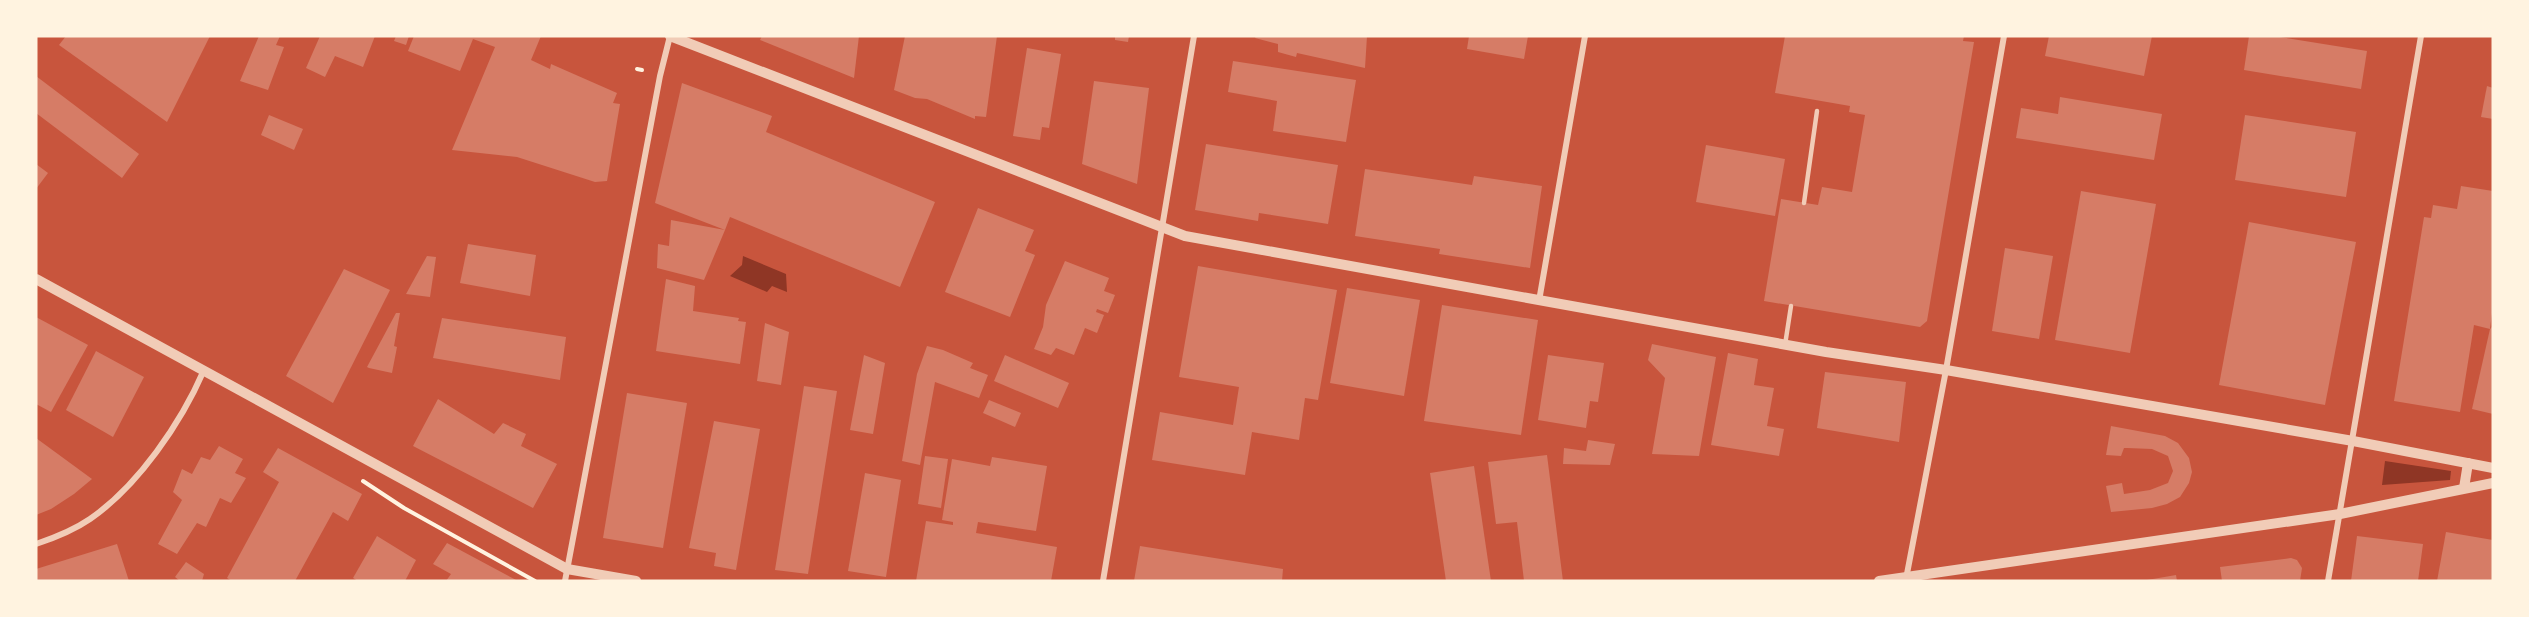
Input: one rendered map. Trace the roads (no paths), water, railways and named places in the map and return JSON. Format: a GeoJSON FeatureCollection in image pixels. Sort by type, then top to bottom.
{"type":"FeatureCollection","features":[{"type":"Feature","properties":{"kind":"street"},"geometry":{"type":"LineString","coordinates":[[565,581],[660,76],[670,36],[1185,236],[1785,345],[1946,370],[2353,441],[2493,468]]}},
{"type":"Feature","properties":{"kind":"street"},"geometry":{"type":"LineString","coordinates":[[1103,581],[1194,36]]}},
{"type":"Feature","properties":{"kind":"street"},"geometry":{"type":"LineString","coordinates":[[1539,301],[1585,36]]}},
{"type":"Feature","properties":{"kind":"street"},"geometry":{"type":"LineString","coordinates":[[1906,579],[1946,370],[2004,36]]}},
{"type":"Feature","properties":{"kind":"street"},"geometry":{"type":"LineString","coordinates":[[2328,581],[2421,36]]}},
{"type":"Feature","properties":{"kind":"street"},"geometry":{"type":"LineString","coordinates":[[36,279],[567,569],[636,581]]}},
{"type":"Feature","properties":{"kind":"street"},"geometry":{"type":"LineString","coordinates":[[36,544],[54,538],[90,520],[122,491],[159,449],[204,370]]}},
{"type":"Feature","properties":{"kind":"street"},"geometry":{"type":"LineString","coordinates":[[2464,488],[2468,464]]}},
{"type":"Feature","properties":{"kind":"street"},"geometry":{"type":"LineString","coordinates":[[1879,581],[1906,579],[2340,514],[2493,483]]}},
{"type":"Feature","properties":{"kind":"lane"},"geometry":{"type":"LineString","coordinates":[[1804,203],[1817,111]]}},
{"type":"Feature","properties":{"kind":"lane"},"geometry":{"type":"LineString","coordinates":[[1785,345],[1791,306]]}}]}
